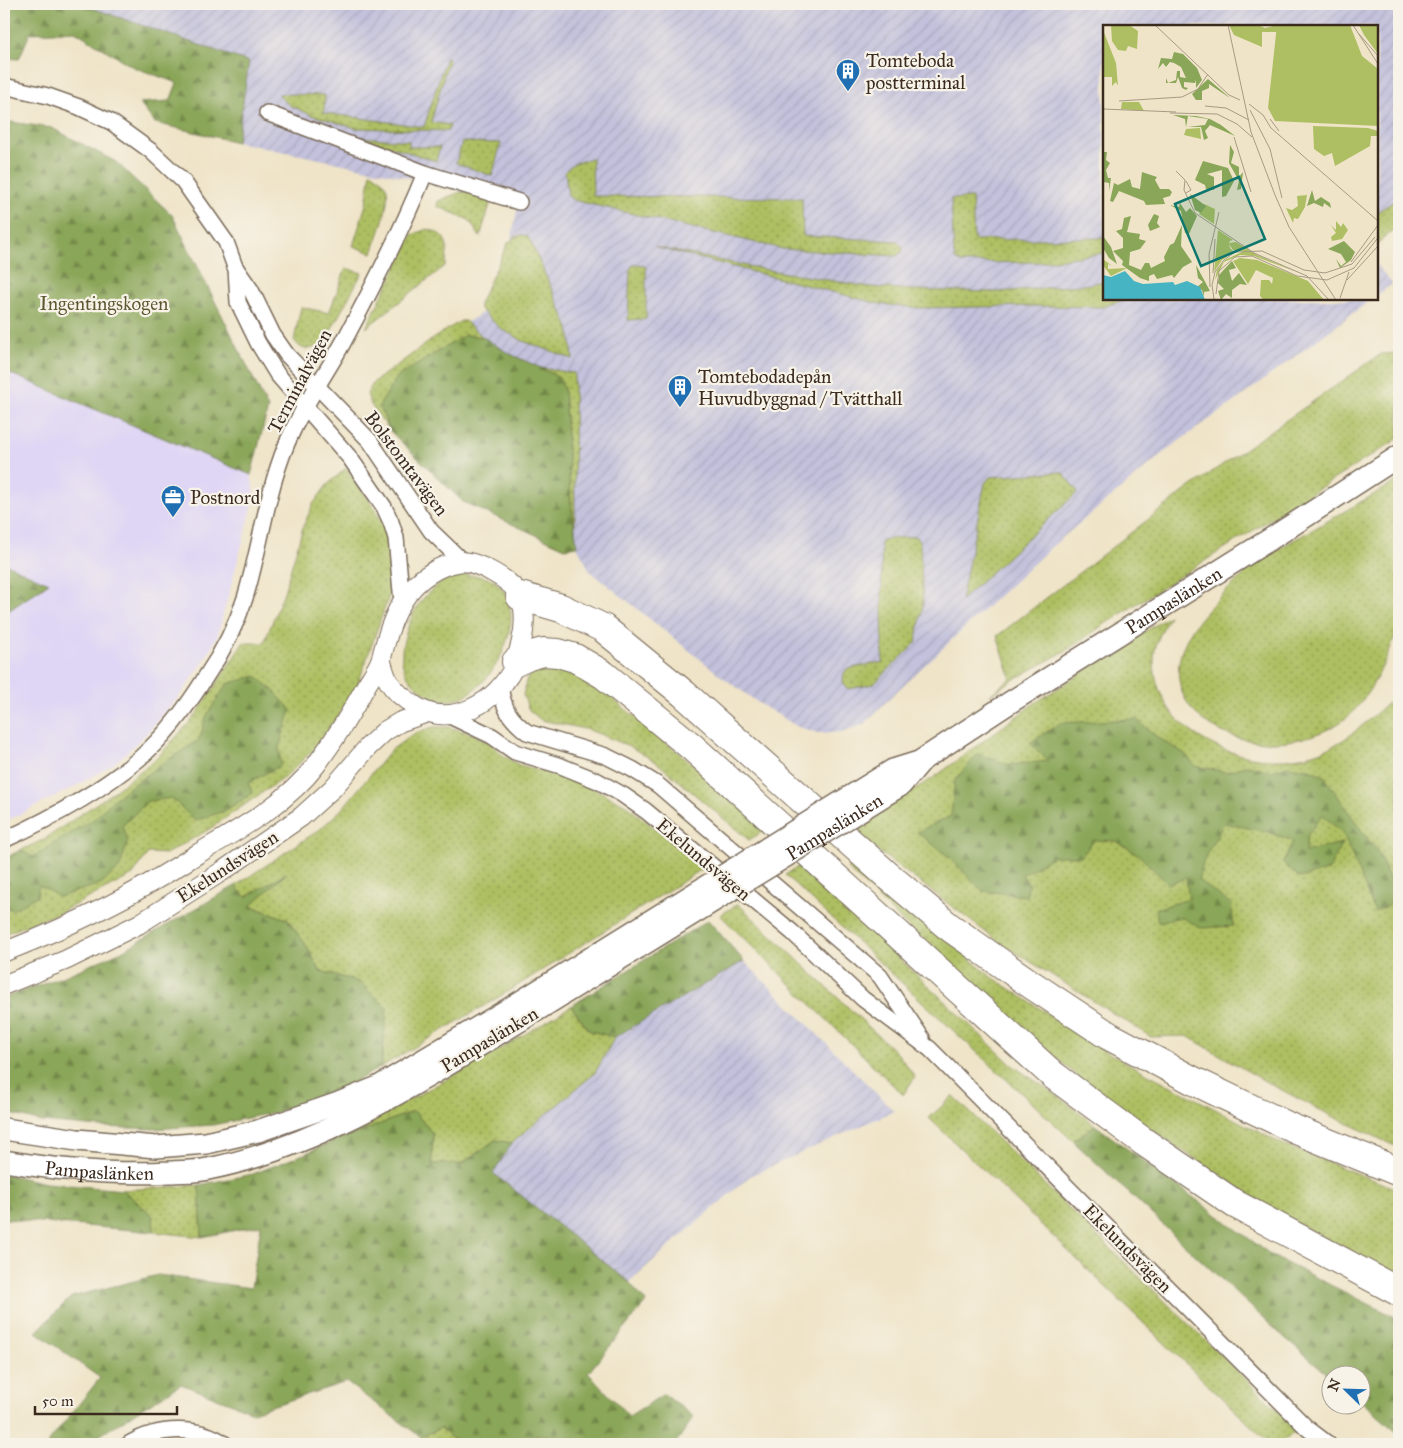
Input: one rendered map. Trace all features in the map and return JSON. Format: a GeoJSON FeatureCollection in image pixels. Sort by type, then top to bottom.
{"type":"FeatureCollection","features":[{"type":"Feature","properties":{"kind":"highway"},"geometry":{"type":"LineString","coordinates":[[520,596],[561,608],[603,628],[684,694],[848,841],[948,926],[1037,989],[1109,1036],[1192,1080],[1294,1129],[1399,1172]]}},
{"type":"Feature","properties":{"kind":"highway"},"geometry":{"type":"LineString","coordinates":[[516,662],[542,652],[558,653],[575,658],[604,675],[692,747],[1053,1075],[1144,1142],[1235,1204],[1399,1292]]}},
{"type":"Feature","properties":{"kind":"main road","name":"Pampaslänken"},"geometry":{"type":"LineString","coordinates":[[4,1129],[77,1140],[156,1147],[206,1143],[250,1133],[336,1104],[378,1087],[517,1013],[901,785],[922,760],[1399,456]]}},
{"type":"Feature","properties":{"kind":"main road","name":"Pampaslänken"},"geometry":{"type":"LineString","coordinates":[[4,1161],[86,1171],[142,1173],[206,1170],[278,1151],[335,1127],[402,1091],[517,1013]]}},
{"type":"Feature","properties":{"kind":"street","name":"Bolstomtavägen"},"geometry":{"type":"LineString","coordinates":[[4,86],[48,96],[80,107],[111,122],[151,150],[183,181],[226,242],[236,267],[251,290],[276,341],[287,355],[370,441],[431,531],[462,561]]}},
{"type":"Feature","properties":{"kind":"street"},"geometry":{"type":"LineString","coordinates":[[267,113],[425,173],[519,202]]}},
{"type":"Feature","properties":{"kind":"street","name":"Terminalvägen"},"geometry":{"type":"LineString","coordinates":[[4,840],[45,821],[104,785],[141,757],[171,727],[214,665],[231,635],[241,608],[254,565],[278,466],[290,434],[316,385],[344,340],[411,208],[425,173]]}},
{"type":"Feature","properties":{"kind":"street","name":"Bolstomtavägen"},"geometry":{"type":"LineString","coordinates":[[236,267],[238,302],[254,335],[277,374],[350,458],[384,506],[396,538],[402,602]]}},
{"type":"Feature","properties":{"kind":"street"},"geometry":{"type":"LineString","coordinates":[[462,561],[472,563],[496,574],[511,585],[520,596],[524,616],[524,635],[516,662],[500,687],[477,706],[450,716],[426,713],[410,703],[389,682],[381,660],[389,633],[402,602],[428,574],[462,561]]}},
{"type":"Feature","properties":{"kind":"street","name":"Ekelundsvägen"},"geometry":{"type":"LineString","coordinates":[[4,952],[125,897],[220,841],[286,798],[315,766],[341,728],[381,660]]}},
{"type":"Feature","properties":{"kind":"street","name":"Ekelundsvägen"},"geometry":{"type":"LineString","coordinates":[[500,687],[503,703],[508,715],[527,732],[606,756],[632,769],[658,785],[708,827],[880,976],[930,1049]]}},
{"type":"Feature","properties":{"kind":"street","name":"Ekelundsvägen"},"geometry":{"type":"LineString","coordinates":[[4,985],[66,960],[139,924],[221,872],[302,817],[333,788],[368,747],[386,731],[400,722],[426,713]]}},
{"type":"Feature","properties":{"kind":"street","name":"Ekelundsvägen"},"geometry":{"type":"LineString","coordinates":[[450,716],[492,736],[515,752],[561,766],[598,781],[623,795],[646,811],[792,932],[863,998],[930,1049],[1307,1428],[1328,1444]]}},
{"type":"Feature","properties":{"kind":"street"},"geometry":{"type":"LineString","coordinates":[[129,1444],[147,1436],[187,1430],[206,1435],[225,1444]]}},
{"type":"Feature","properties":{"kind":"shaded area"},"geometry":{"type":"Polygon","coordinates":[[[80,4],[1399,4],[1399,216],[1378,233],[1378,25],[1103,25],[1103,300],[1371,300],[1172,446],[1050,548],[864,724],[842,732],[818,733],[798,727],[760,704],[721,676],[590,571],[577,546],[565,548],[463,502],[391,432],[379,412],[373,395],[390,372],[485,311],[506,265],[518,205],[401,176],[237,142],[249,62],[80,4]]]}},
{"type":"Feature","properties":{"kind":"shaded area"},"geometry":{"type":"Polygon","coordinates":[[[1378,266],[1392,284],[1378,294],[1378,266]]]}},
{"type":"Feature","properties":{"kind":"shaded area"},"geometry":{"type":"Polygon","coordinates":[[[4,371],[251,475],[255,497],[217,637],[202,664],[177,699],[145,735],[115,763],[74,787],[4,822],[4,614],[49,583],[4,563],[4,371]]]}},
{"type":"Feature","properties":{"kind":"shaded area"},"geometry":{"type":"Polygon","coordinates":[[[744,961],[894,1111],[750,1176],[629,1282],[493,1173],[512,1143],[595,1073],[615,1037],[744,961]]]}},
{"type":"Feature","properties":{"kind":"green space"},"geometry":{"type":"Polygon","coordinates":[[[4,4],[80,4],[249,62],[237,142],[155,123],[139,103],[170,101],[177,83],[133,67],[75,31],[30,33],[19,59],[4,58],[4,4]]]}},
{"type":"Feature","properties":{"kind":"green space"},"geometry":{"type":"Polygon","coordinates":[[[446,57],[449,58],[431,122],[450,125],[448,131],[356,128],[311,115],[289,105],[279,94],[325,95],[324,113],[424,127],[446,57]]]}},
{"type":"Feature","properties":{"kind":"green space","name":"Ingentingskogen"},"geometry":{"type":"Polygon","coordinates":[[[4,121],[52,128],[116,162],[172,215],[268,408],[251,475],[4,371],[4,121]]]}},
{"type":"Feature","properties":{"kind":"green space"},"geometry":{"type":"Polygon","coordinates":[[[361,137],[409,141],[409,147],[440,147],[436,161],[361,137]]]}},
{"type":"Feature","properties":{"kind":"green space"},"geometry":{"type":"Polygon","coordinates":[[[462,142],[501,143],[492,176],[456,163],[462,142]]]}},
{"type":"Feature","properties":{"kind":"green space"},"geometry":{"type":"Polygon","coordinates":[[[592,158],[593,196],[802,198],[803,236],[897,241],[903,247],[902,252],[896,256],[783,249],[573,200],[568,196],[565,171],[573,164],[592,158]]]}},
{"type":"Feature","properties":{"kind":"green space"},"geometry":{"type":"Polygon","coordinates":[[[371,172],[381,179],[387,189],[387,203],[383,221],[372,253],[353,246],[366,204],[371,172]]]}},
{"type":"Feature","properties":{"kind":"green space"},"geometry":{"type":"Polygon","coordinates":[[[463,191],[492,198],[480,237],[469,220],[437,206],[438,201],[463,191]]]}},
{"type":"Feature","properties":{"kind":"green space"},"geometry":{"type":"Polygon","coordinates":[[[972,198],[974,240],[1103,238],[1103,253],[1041,262],[961,263],[955,259],[954,253],[951,199],[972,198]]]}},
{"type":"Feature","properties":{"kind":"green space"},"geometry":{"type":"Polygon","coordinates":[[[1399,198],[1399,225],[1378,243],[1378,211],[1399,198]]]}},
{"type":"Feature","properties":{"kind":"green space"},"geometry":{"type":"Polygon","coordinates":[[[427,229],[440,234],[446,242],[445,266],[366,328],[412,235],[427,229]]]}},
{"type":"Feature","properties":{"kind":"green space"},"geometry":{"type":"Polygon","coordinates":[[[527,236],[530,240],[569,328],[573,359],[523,341],[501,329],[480,309],[479,304],[508,243],[515,237],[527,236]]]}},
{"type":"Feature","properties":{"kind":"green space"},"geometry":{"type":"Polygon","coordinates":[[[655,247],[762,269],[870,287],[998,292],[1091,284],[1103,281],[1103,300],[1123,300],[1103,307],[920,308],[880,304],[655,247]]]}},
{"type":"Feature","properties":{"kind":"green space"},"geometry":{"type":"Polygon","coordinates":[[[638,264],[646,267],[646,319],[628,320],[630,269],[633,265],[638,264]]]}},
{"type":"Feature","properties":{"kind":"green space"},"geometry":{"type":"Polygon","coordinates":[[[346,268],[362,273],[324,343],[304,349],[294,340],[301,307],[329,313],[346,268]]]}},
{"type":"Feature","properties":{"kind":"green space"},"geometry":{"type":"Polygon","coordinates":[[[461,321],[465,321],[483,337],[465,335],[379,406],[391,432],[371,405],[367,394],[374,382],[441,333],[461,321]]]}},
{"type":"Feature","properties":{"kind":"green space"},"geometry":{"type":"Polygon","coordinates":[[[465,335],[483,337],[508,353],[559,378],[564,389],[571,503],[577,546],[565,548],[463,502],[391,432],[379,406],[397,377],[465,335]]]}},
{"type":"Feature","properties":{"kind":"green space"},"geometry":{"type":"Polygon","coordinates":[[[1399,353],[1399,438],[1108,622],[1067,650],[990,695],[1011,678],[997,636],[1189,488],[1381,354],[1399,353]]]}},
{"type":"Feature","properties":{"kind":"green space"},"geometry":{"type":"Polygon","coordinates":[[[541,368],[574,373],[575,535],[571,503],[564,389],[559,378],[541,368]]]}},
{"type":"Feature","properties":{"kind":"green space"},"geometry":{"type":"Polygon","coordinates":[[[346,468],[384,524],[390,560],[389,596],[356,689],[318,745],[285,777],[208,830],[166,854],[148,853],[133,875],[57,914],[4,934],[4,858],[45,839],[116,790],[158,757],[196,715],[243,643],[264,643],[284,592],[303,527],[313,504],[327,485],[346,468]]]}},
{"type":"Feature","properties":{"kind":"green space"},"geometry":{"type":"Polygon","coordinates":[[[1062,472],[1078,492],[961,600],[985,483],[990,477],[1062,472]]]}},
{"type":"Feature","properties":{"kind":"green space"},"geometry":{"type":"Polygon","coordinates":[[[1399,480],[1400,618],[1384,662],[1361,703],[1342,721],[1324,731],[1296,740],[1266,742],[1244,739],[1223,733],[1206,722],[1192,709],[1183,693],[1179,675],[1181,655],[1190,633],[1200,618],[1237,580],[1269,555],[1399,480]]]}},
{"type":"Feature","properties":{"kind":"green space"},"geometry":{"type":"Polygon","coordinates":[[[915,536],[920,543],[923,605],[916,643],[874,684],[849,689],[844,686],[843,682],[847,669],[883,662],[881,540],[915,536]]]}},
{"type":"Feature","properties":{"kind":"green space"},"geometry":{"type":"Polygon","coordinates":[[[4,563],[49,583],[4,614],[4,563]]]}},
{"type":"Feature","properties":{"kind":"green space"},"geometry":{"type":"Polygon","coordinates":[[[458,575],[484,577],[498,584],[508,600],[511,621],[506,643],[496,665],[482,683],[465,696],[446,701],[428,695],[411,681],[403,666],[402,648],[410,621],[421,600],[437,585],[458,575]]]}},
{"type":"Feature","properties":{"kind":"green space"},"geometry":{"type":"Polygon","coordinates":[[[1169,616],[1158,638],[1154,656],[1159,688],[1170,710],[1187,728],[1209,743],[1233,753],[1258,758],[1284,759],[1322,751],[1356,731],[1396,696],[1399,754],[1399,1148],[1270,1084],[1187,1036],[1151,1037],[999,942],[850,830],[936,776],[1032,705],[1169,616]]]}},
{"type":"Feature","properties":{"kind":"green space"},"geometry":{"type":"Polygon","coordinates":[[[565,660],[770,827],[749,840],[656,762],[629,746],[589,730],[541,720],[529,710],[523,695],[526,681],[536,666],[565,660]]]}},
{"type":"Feature","properties":{"kind":"green space"},"geometry":{"type":"Polygon","coordinates":[[[256,676],[273,690],[291,710],[279,747],[281,765],[248,783],[253,793],[224,811],[195,821],[172,798],[148,801],[122,826],[128,841],[119,869],[100,884],[59,897],[39,885],[37,896],[12,910],[4,906],[4,862],[20,850],[33,857],[94,819],[114,799],[160,765],[199,740],[207,715],[227,684],[256,676]]]}},
{"type":"Feature","properties":{"kind":"green space"},"geometry":{"type":"Polygon","coordinates":[[[1136,719],[1157,737],[1185,754],[1195,766],[1226,772],[1248,765],[1271,771],[1288,766],[1312,770],[1324,776],[1378,852],[1398,900],[1375,912],[1343,833],[1322,815],[1307,836],[1305,852],[1342,843],[1329,870],[1300,878],[1283,863],[1293,841],[1268,832],[1224,823],[1205,857],[1198,880],[1231,904],[1234,926],[1201,928],[1181,917],[1158,922],[1156,909],[1189,899],[1186,878],[1168,884],[1139,855],[1116,841],[1094,840],[1082,856],[1054,856],[1022,875],[1029,884],[1026,896],[983,891],[949,857],[917,832],[951,816],[955,780],[978,754],[1010,765],[1048,761],[1030,743],[1060,723],[1136,719]]]}},
{"type":"Feature","properties":{"kind":"green space"},"geometry":{"type":"Polygon","coordinates":[[[433,727],[449,727],[473,734],[490,743],[504,756],[519,765],[551,773],[589,786],[626,805],[704,868],[504,994],[381,1067],[384,1042],[359,982],[320,971],[306,945],[287,919],[250,906],[284,875],[246,897],[235,886],[319,830],[341,810],[391,750],[415,733],[433,727]]]}},
{"type":"Feature","properties":{"kind":"green space"},"geometry":{"type":"Polygon","coordinates":[[[851,864],[992,977],[1110,1054],[1284,1145],[1399,1190],[1399,1277],[1272,1210],[1099,1095],[947,964],[847,868],[851,864]]]}},
{"type":"Feature","properties":{"kind":"green space"},"geometry":{"type":"Polygon","coordinates":[[[801,865],[1013,1066],[1061,1098],[1095,1125],[1073,1141],[785,875],[801,865]]]}},
{"type":"Feature","properties":{"kind":"green space"},"geometry":{"type":"Polygon","coordinates":[[[287,873],[250,906],[287,919],[306,945],[320,971],[359,982],[387,1008],[381,1067],[341,1089],[277,1112],[213,1125],[153,1129],[100,1127],[42,1122],[4,1112],[4,998],[67,975],[122,951],[235,886],[246,897],[287,873]]]}},
{"type":"Feature","properties":{"kind":"green space"},"geometry":{"type":"Polygon","coordinates":[[[738,904],[899,1055],[915,1077],[903,1095],[720,915],[738,904]]]}},
{"type":"Feature","properties":{"kind":"green space"},"geometry":{"type":"Polygon","coordinates":[[[708,920],[744,961],[615,1037],[590,1031],[571,1006],[708,920]]]}},
{"type":"Feature","properties":{"kind":"green space"},"geometry":{"type":"Polygon","coordinates":[[[571,1006],[590,1031],[615,1037],[595,1073],[512,1143],[495,1140],[462,1164],[432,1164],[433,1134],[414,1111],[305,1154],[440,1083],[506,1046],[571,1006]]]}},
{"type":"Feature","properties":{"kind":"green space"},"geometry":{"type":"Polygon","coordinates":[[[953,1096],[1298,1430],[1277,1444],[1270,1444],[929,1118],[953,1096]]]}},
{"type":"Feature","properties":{"kind":"green space"},"geometry":{"type":"Polygon","coordinates":[[[414,1111],[433,1134],[432,1164],[462,1164],[495,1140],[512,1143],[493,1173],[629,1282],[646,1302],[588,1373],[629,1416],[664,1394],[694,1417],[675,1444],[587,1444],[580,1440],[541,1434],[516,1444],[470,1444],[453,1439],[440,1428],[421,1437],[346,1382],[253,1412],[181,1384],[86,1444],[47,1444],[100,1378],[36,1332],[71,1297],[158,1275],[251,1288],[261,1225],[202,1237],[199,1185],[253,1174],[414,1111]]]}},
{"type":"Feature","properties":{"kind":"green space"},"geometry":{"type":"Polygon","coordinates":[[[1095,1125],[1274,1257],[1399,1319],[1399,1434],[1370,1409],[1370,1366],[1320,1366],[1320,1368],[1277,1331],[1073,1141],[1095,1125]]]}},
{"type":"Feature","properties":{"kind":"green space"},"geometry":{"type":"Polygon","coordinates":[[[4,1174],[46,1183],[123,1190],[153,1216],[154,1232],[4,1219],[4,1174]]]}},
{"type":"Feature","properties":{"kind":"green space"},"geometry":{"type":"Polygon","coordinates":[[[199,1185],[202,1237],[154,1232],[153,1216],[123,1190],[199,1185]]]}},
{"type":"Feature","properties":{"kind":"green space"},"geometry":{"type":"Polygon","coordinates":[[[440,1428],[453,1439],[470,1444],[426,1444],[421,1437],[440,1428]]]}},
{"type":"Feature","properties":{"kind":"green space"},"geometry":{"type":"Polygon","coordinates":[[[541,1434],[580,1440],[587,1444],[516,1444],[541,1434]]]}},
{"type":"Feature","properties":{"kind":"place","name":"Tomteboda postterminal"},"geometry":{"type":"Point","coordinates":[848,92]}},
{"type":"Feature","properties":{"kind":"place","name":"Tomtebodadepån Huvudbyggnad / Tvätthall"},"geometry":{"type":"Point","coordinates":[680,408]}},
{"type":"Feature","properties":{"kind":"place","name":"Postnord"},"geometry":{"type":"Point","coordinates":[173,518]}}]}
